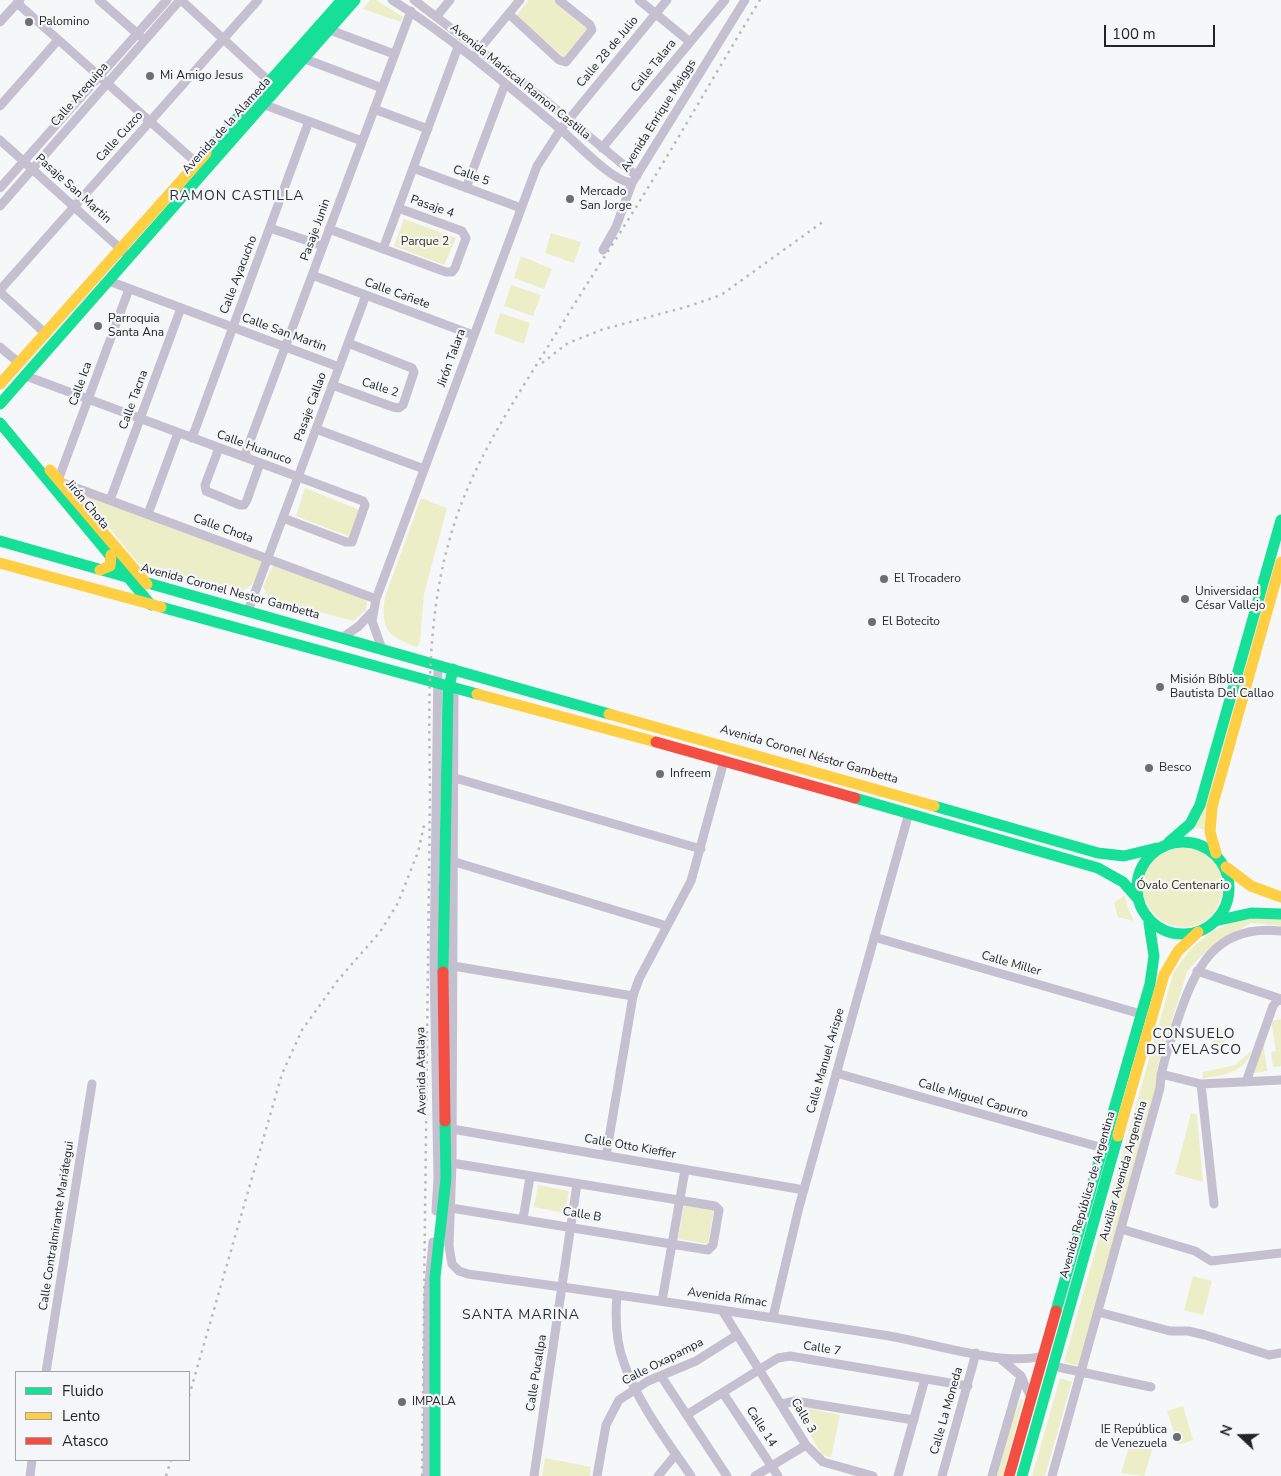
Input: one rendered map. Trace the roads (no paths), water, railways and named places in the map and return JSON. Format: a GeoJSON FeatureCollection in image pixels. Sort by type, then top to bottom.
{"type":"FeatureCollection","features":[{"type":"Feature","properties":{"kind":"main road","name":"Avenida de la Alameda"},"geometry":{"type":"LineString","coordinates":[[0,384],[125,253],[201,167],[270,82],[342,0]]}},
{"type":"Feature","properties":{"kind":"main road","name":"Avenida de la Alameda"},"geometry":{"type":"LineString","coordinates":[[201,167],[265,105],[355,0]]}},
{"type":"Feature","properties":{"kind":"main road","name":"Avenida de la Alameda"},"geometry":{"type":"LineString","coordinates":[[0,404],[109,281],[125,253]]}},
{"type":"Feature","properties":{"kind":"main road","name":"Jirón Chota"},"geometry":{"type":"LineString","coordinates":[[0,410],[59,484],[110,555],[151,605]]}},
{"type":"Feature","properties":{"kind":"main road","name":"Jirón Chota"},"geometry":{"type":"LineString","coordinates":[[0,423],[59,484],[147,584]]}},
{"type":"Feature","properties":{"kind":"main road"},"geometry":{"type":"LineString","coordinates":[[1137,898],[1138,873],[1149,855],[1182,832],[1195,816],[1214,777],[1252,644],[1281,520]]}},
{"type":"Feature","properties":{"kind":"main road","name":"Avenida Coronel Nestor Gambetta"},"geometry":{"type":"LineString","coordinates":[[0,541],[453,669]]}},
{"type":"Feature","properties":{"kind":"main road"},"geometry":{"type":"LineString","coordinates":[[100,570],[110,566],[110,555]]}},
{"type":"Feature","properties":{"kind":"main road"},"geometry":{"type":"LineString","coordinates":[[1252,644],[1281,562]]}},
{"type":"Feature","properties":{"kind":"main road"},"geometry":{"type":"LineString","coordinates":[[0,563],[724,761],[1106,870],[1126,883],[1137,898],[1149,923],[1177,934],[1198,932],[1214,922],[1250,912],[1281,914]]}},
{"type":"Feature","properties":{"kind":"main road","name":"Avenida Atalaya"},"geometry":{"type":"LineString","coordinates":[[435,1476],[436,1277],[446,1178],[443,965],[447,685],[453,669]]}},
{"type":"Feature","properties":{"kind":"main road","name":"Avenida Coronel Néstor Gambetta"},"geometry":{"type":"LineString","coordinates":[[453,669],[1098,853],[1124,856],[1157,848]]}},
{"type":"Feature","properties":{"kind":"main road"},"geometry":{"type":"LineString","coordinates":[[1214,777],[1210,832],[1216,853],[1239,880],[1256,890],[1281,897]]}},
{"type":"Feature","properties":{"kind":"main road"},"geometry":{"type":"LineString","coordinates":[[1169,842],[1179,840],[1197,842],[1216,853]]}},
{"type":"Feature","properties":{"kind":"main road"},"geometry":{"type":"LineString","coordinates":[[1214,922],[1223,911],[1228,899],[1230,888],[1226,867]]}},
{"type":"Feature","properties":{"kind":"main road","name":"Avenida República de Argentina"},"geometry":{"type":"LineString","coordinates":[[1009,1476],[1153,969],[1153,945],[1149,923]]}},
{"type":"Feature","properties":{"kind":"main road","name":"Avenida República de Argentina"},"geometry":{"type":"LineString","coordinates":[[1022,1476],[1164,975],[1178,951],[1198,932]]}},
{"type":"Feature","properties":{"kind":"street"},"geometry":{"type":"LineString","coordinates":[[99,0],[145,40]]}},
{"type":"Feature","properties":{"kind":"street","name":"Calle Arequipa"},"geometry":{"type":"LineString","coordinates":[[0,188],[167,0]]}},
{"type":"Feature","properties":{"kind":"street"},"geometry":{"type":"LineString","coordinates":[[180,0],[224,38],[270,82]]}},
{"type":"Feature","properties":{"kind":"street","name":"Calle Arequipa"},"geometry":{"type":"LineString","coordinates":[[0,206],[180,0]]}},
{"type":"Feature","properties":{"kind":"street","name":"Calle Cuzco"},"geometry":{"type":"LineString","coordinates":[[0,291],[258,0]]}},
{"type":"Feature","properties":{"kind":"street","name":"Avenida Mariscal Ramon Castilla"},"geometry":{"type":"LineString","coordinates":[[392,0],[411,12],[505,84],[597,162],[623,181],[634,180]]}},
{"type":"Feature","properties":{"kind":"street","name":"Avenida Mariscal Ramon Castilla"},"geometry":{"type":"LineString","coordinates":[[414,0],[480,49],[568,120],[602,148],[634,180]]}},
{"type":"Feature","properties":{"kind":"street"},"geometry":{"type":"LineString","coordinates":[[437,16],[450,0]]}},
{"type":"Feature","properties":{"kind":"street"},"geometry":{"type":"LineString","coordinates":[[472,58],[520,0]]}},
{"type":"Feature","properties":{"kind":"street"},"geometry":{"type":"LineString","coordinates":[[509,14],[559,60],[566,62],[592,27],[559,0]]}},
{"type":"Feature","properties":{"kind":"street"},"geometry":{"type":"LineString","coordinates":[[639,0],[690,42]]}},
{"type":"Feature","properties":{"kind":"street","name":"Calle 28 de Julio"},"geometry":{"type":"LineString","coordinates":[[568,120],[667,0]]}},
{"type":"Feature","properties":{"kind":"street","name":"Calle Talara"},"geometry":{"type":"LineString","coordinates":[[602,148],[725,0]]}},
{"type":"Feature","properties":{"kind":"street","name":"Avenida Enrique Meiggs"},"geometry":{"type":"LineString","coordinates":[[602,250],[616,228],[634,180],[745,0]]}},
{"type":"Feature","properties":{"kind":"street"},"geometry":{"type":"LineString","coordinates":[[0,22],[19,2],[58,40],[201,167]]}},
{"type":"Feature","properties":{"kind":"street","name":"Pasaje Junin"},"geometry":{"type":"LineString","coordinates":[[244,457],[411,12]]}},
{"type":"Feature","properties":{"kind":"street"},"geometry":{"type":"LineString","coordinates":[[330,30],[394,54]]}},
{"type":"Feature","properties":{"kind":"street"},"geometry":{"type":"LineString","coordinates":[[0,106],[58,40]]}},
{"type":"Feature","properties":{"kind":"street"},"geometry":{"type":"LineString","coordinates":[[383,249],[458,47]]}},
{"type":"Feature","properties":{"kind":"street"},"geometry":{"type":"LineString","coordinates":[[305,59],[382,88]]}},
{"type":"Feature","properties":{"kind":"street"},"geometry":{"type":"LineString","coordinates":[[466,188],[505,84]]}},
{"type":"Feature","properties":{"kind":"street"},"geometry":{"type":"LineString","coordinates":[[265,105],[362,141]]}},
{"type":"Feature","properties":{"kind":"street"},"geometry":{"type":"LineString","coordinates":[[374,109],[428,129]]}},
{"type":"Feature","properties":{"kind":"street","name":"Jirón Talara"},"geometry":{"type":"LineString","coordinates":[[382,649],[374,631],[372,612],[376,599],[521,208],[544,152],[568,120]]}},
{"type":"Feature","properties":{"kind":"street","name":"Calle Ayacucho"},"geometry":{"type":"LineString","coordinates":[[192,438],[309,121]]}},
{"type":"Feature","properties":{"kind":"street","name":"Pasaje San Martin"},"geometry":{"type":"LineString","coordinates":[[0,140],[125,253]]}},
{"type":"Feature","properties":{"kind":"street","name":"Calle 5"},"geometry":{"type":"LineString","coordinates":[[413,168],[521,208]]}},
{"type":"Feature","properties":{"kind":"street","name":"Pasaje 4"},"geometry":{"type":"LineString","coordinates":[[329,229],[446,272],[455,268],[466,238],[462,231],[398,208]]}},
{"type":"Feature","properties":{"kind":"street"},"geometry":{"type":"LineString","coordinates":[[270,228],[323,246]]}},
{"type":"Feature","properties":{"kind":"street","name":"Calle Cañete"},"geometry":{"type":"LineString","coordinates":[[312,275],[474,336]]}},
{"type":"Feature","properties":{"kind":"street","name":"Calle San Martin"},"geometry":{"type":"LineString","coordinates":[[109,281],[339,367]]}},
{"type":"Feature","properties":{"kind":"street","name":"Calle Ica"},"geometry":{"type":"LineString","coordinates":[[59,484],[129,289]]}},
{"type":"Feature","properties":{"kind":"street"},"geometry":{"type":"LineString","coordinates":[[0,291],[46,334]]}},
{"type":"Feature","properties":{"kind":"street","name":"Pasaje Callao"},"geometry":{"type":"LineString","coordinates":[[248,611],[366,295]]}},
{"type":"Feature","properties":{"kind":"street","name":"Calle Tacna"},"geometry":{"type":"LineString","coordinates":[[110,500],[181,308]]}},
{"type":"Feature","properties":{"kind":"street","name":"Calle 2"},"geometry":{"type":"LineString","coordinates":[[332,385],[393,407],[400,408],[403,405],[414,372],[412,368],[348,343]]}},
{"type":"Feature","properties":{"kind":"street"},"geometry":{"type":"LineString","coordinates":[[0,347],[19,363]]}},
{"type":"Feature","properties":{"kind":"street","name":"Calle Huanuco"},"geometry":{"type":"LineString","coordinates":[[26,376],[362,501],[365,509],[354,539],[346,542],[283,518]]}},
{"type":"Feature","properties":{"kind":"street"},"geometry":{"type":"LineString","coordinates":[[316,428],[424,469]]}},
{"type":"Feature","properties":{"kind":"street"},"geometry":{"type":"LineString","coordinates":[[148,514],[178,433]]}},
{"type":"Feature","properties":{"kind":"street"},"geometry":{"type":"LineString","coordinates":[[219,448],[205,486],[206,491],[240,505],[244,505],[247,500],[260,463]]}},
{"type":"Feature","properties":{"kind":"street","name":"Calle Chota"},"geometry":{"type":"LineString","coordinates":[[59,484],[110,500],[376,599]]}},
{"type":"Feature","properties":{"kind":"street","name":"Jirón Talara"},"geometry":{"type":"LineString","coordinates":[[342,638],[359,626],[372,612]]}},
{"type":"Feature","properties":{"kind":"street","name":"Avenida Atalaya"},"geometry":{"type":"LineString","coordinates":[[438,665],[447,685],[455,778],[452,1163],[449,1246],[452,1264]]}},
{"type":"Feature","properties":{"kind":"street","name":"Avenida Atalaya"},"geometry":{"type":"LineString","coordinates":[[427,1476],[428,1294],[438,1193],[434,963],[447,685]]}},
{"type":"Feature","properties":{"kind":"street"},"geometry":{"type":"LineString","coordinates":[[606,1156],[634,996],[639,979],[691,881],[724,761]]}},
{"type":"Feature","properties":{"kind":"street"},"geometry":{"type":"LineString","coordinates":[[455,778],[701,849]]}},
{"type":"Feature","properties":{"kind":"street","name":"Calle Manuel Arispe"},"geometry":{"type":"LineString","coordinates":[[773,1317],[804,1190],[909,813]]}},
{"type":"Feature","properties":{"kind":"street"},"geometry":{"type":"LineString","coordinates":[[455,862],[667,926]]}},
{"type":"Feature","properties":{"kind":"street","name":"Auxiliar Avenida Argentina"},"geometry":{"type":"LineString","coordinates":[[1052,1476],[1160,1088],[1161,1074],[1187,992],[1197,971],[1211,953],[1242,933],[1260,929],[1281,931]]}},
{"type":"Feature","properties":{"kind":"street","name":"Calle Miller"},"geometry":{"type":"LineString","coordinates":[[874,937],[1141,1014]]}},
{"type":"Feature","properties":{"kind":"street"},"geometry":{"type":"LineString","coordinates":[[453,966],[634,996]]}},
{"type":"Feature","properties":{"kind":"street"},"geometry":{"type":"LineString","coordinates":[[1197,971],[1281,999]]}},
{"type":"Feature","properties":{"kind":"street"},"geometry":{"type":"LineString","coordinates":[[1246,1082],[1273,1006],[1281,999]]}},
{"type":"Feature","properties":{"kind":"street","name":"Calle Miguel Capurro"},"geometry":{"type":"LineString","coordinates":[[836,1073],[1103,1148]]}},
{"type":"Feature","properties":{"kind":"street"},"geometry":{"type":"LineString","coordinates":[[1161,1074],[1201,1084],[1281,1080]]}},
{"type":"Feature","properties":{"kind":"street","name":"Calle Contralmirante Mariátegui"},"geometry":{"type":"LineString","coordinates":[[46,1371],[92,1084]]}},
{"type":"Feature","properties":{"kind":"street"},"geometry":{"type":"LineString","coordinates":[[1201,1084],[1214,1204]]}},
{"type":"Feature","properties":{"kind":"street","name":"Calle Otto Kieffer"},"geometry":{"type":"LineString","coordinates":[[452,1129],[804,1190]]}},
{"type":"Feature","properties":{"kind":"street"},"geometry":{"type":"LineString","coordinates":[[452,1163],[680,1200]]}},
{"type":"Feature","properties":{"kind":"street"},"geometry":{"type":"LineString","coordinates":[[662,1301],[685,1170]]}},
{"type":"Feature","properties":{"kind":"street"},"geometry":{"type":"LineString","coordinates":[[523,1219],[530,1176]]}},
{"type":"Feature","properties":{"kind":"street","name":"Calle Pucallpa"},"geometry":{"type":"LineString","coordinates":[[534,1476],[577,1184]]}},
{"type":"Feature","properties":{"kind":"street","name":"Calle B"},"geometry":{"type":"LineString","coordinates":[[451,1208],[708,1250],[713,1246],[720,1210],[715,1206],[680,1200]]}},
{"type":"Feature","properties":{"kind":"street"},"geometry":{"type":"LineString","coordinates":[[1121,1229],[1195,1251],[1211,1261],[1281,1253]]}},
{"type":"Feature","properties":{"kind":"street","name":"Avenida Rímac"},"geometry":{"type":"LineString","coordinates":[[452,1264],[468,1274],[773,1317],[908,1339],[1000,1358],[1022,1360],[1043,1356]]}},
{"type":"Feature","properties":{"kind":"street"},"geometry":{"type":"LineString","coordinates":[[617,1295],[618,1343],[624,1364],[635,1388],[691,1476]]}},
{"type":"Feature","properties":{"kind":"street"},"geometry":{"type":"LineString","coordinates":[[722,1310],[737,1335]]}},
{"type":"Feature","properties":{"kind":"street"},"geometry":{"type":"LineString","coordinates":[[1098,1312],[1170,1332],[1188,1331],[1205,1335],[1269,1356],[1281,1353]]}},
{"type":"Feature","properties":{"kind":"street","name":"Calle Oxapampa"},"geometry":{"type":"LineString","coordinates":[[597,1476],[606,1425],[619,1400],[635,1388],[689,1364],[737,1335]]}},
{"type":"Feature","properties":{"kind":"street","name":"Calle 3"},"geometry":{"type":"LineString","coordinates":[[737,1335],[806,1445],[823,1462],[873,1476]]}},
{"type":"Feature","properties":{"kind":"street","name":"Calle La Moneda"},"geometry":{"type":"LineString","coordinates":[[942,1476],[976,1353]]}},
{"type":"Feature","properties":{"kind":"street","name":"Calle 7"},"geometry":{"type":"LineString","coordinates":[[688,1414],[778,1358],[790,1356],[968,1386]]}},
{"type":"Feature","properties":{"kind":"street","name":"Avenida Rímac"},"geometry":{"type":"LineString","coordinates":[[1000,1358],[1021,1376],[1031,1398]]}},
{"type":"Feature","properties":{"kind":"street"},"geometry":{"type":"LineString","coordinates":[[1053,1366],[1151,1387]]}},
{"type":"Feature","properties":{"kind":"street"},"geometry":{"type":"LineString","coordinates":[[661,1376],[688,1414],[727,1476]]}},
{"type":"Feature","properties":{"kind":"street"},"geometry":{"type":"LineString","coordinates":[[992,1476],[1021,1376]]}},
{"type":"Feature","properties":{"kind":"street"},"geometry":{"type":"LineString","coordinates":[[898,1476],[925,1379]]}},
{"type":"Feature","properties":{"kind":"street","name":"Calle 14"},"geometry":{"type":"LineString","coordinates":[[723,1392],[778,1476]]}},
{"type":"Feature","properties":{"kind":"street"},"geometry":{"type":"LineString","coordinates":[[782,1404],[795,1401],[812,1403],[914,1420]]}},
{"type":"Feature","properties":{"kind":"street"},"geometry":{"type":"LineString","coordinates":[[755,1476],[806,1445]]}},
{"type":"Feature","properties":{"kind":"street"},"geometry":{"type":"LineString","coordinates":[[658,1476],[676,1454]]}},
{"type":"Feature","properties":{"kind":"street"},"geometry":{"type":"LineString","coordinates":[[30,1476],[32,1461]]}},
{"type":"Feature","properties":{"kind":"railway"},"geometry":{"type":"LineString","coordinates":[[422,1476],[430,791],[429,727],[433,632],[442,569],[465,494],[496,432],[651,182],[760,0]]}},
{"type":"Feature","properties":{"kind":"railway"},"geometry":{"type":"LineString","coordinates":[[542,363],[568,343],[604,329],[686,307],[721,295],[824,221]]}},
{"type":"Feature","properties":{"kind":"railway"},"geometry":{"type":"LineString","coordinates":[[190,1393],[282,1074],[302,1030],[338,980],[380,932],[398,903],[418,852],[425,821]]}},
{"type":"Feature","properties":{"kind":"railway"},"geometry":{"type":"LineString","coordinates":[[166,1476],[171,1461]]}},
{"type":"Feature","properties":{"kind":"place","name":"Palomino"},"geometry":{"type":"Point","coordinates":[29,22]}},
{"type":"Feature","properties":{"kind":"place","name":"Mi Amigo Jesus"},"geometry":{"type":"Point","coordinates":[150,76]}},
{"type":"Feature","properties":{"kind":"place","name":"Mercado San Jorge"},"geometry":{"type":"Point","coordinates":[570,199]}},
{"type":"Feature","properties":{"kind":"place","name":"Parroquia Santa Ana"},"geometry":{"type":"Point","coordinates":[98,326]}},
{"type":"Feature","properties":{"kind":"place","name":"El Trocadero"},"geometry":{"type":"Point","coordinates":[884,579]}},
{"type":"Feature","properties":{"kind":"place","name":"Universidad César Vallejo"},"geometry":{"type":"Point","coordinates":[1185,599]}},
{"type":"Feature","properties":{"kind":"place","name":"El Botecito"},"geometry":{"type":"Point","coordinates":[872,622]}},
{"type":"Feature","properties":{"kind":"place","name":"Misión Bíblica Bautista Del Callao"},"geometry":{"type":"Point","coordinates":[1160,687]}},
{"type":"Feature","properties":{"kind":"place","name":"Besco"},"geometry":{"type":"Point","coordinates":[1149,768]}},
{"type":"Feature","properties":{"kind":"place","name":"Infreem"},"geometry":{"type":"Point","coordinates":[660,774]}},
{"type":"Feature","properties":{"kind":"place","name":"IMPALA"},"geometry":{"type":"Point","coordinates":[402,1402]}},
{"type":"Feature","properties":{"kind":"place","name":"IE República de Venezuela"},"geometry":{"type":"Point","coordinates":[1177,1437]}},
{"type":"Feature","properties":{"kind":"district","name":"RAMON CASTILLA"},"geometry":{"type":"Point","coordinates":[237,197]}},
{"type":"Feature","properties":{"kind":"district","name":"CONSUELO DE VELASCO"},"geometry":{"type":"Point","coordinates":[1194,1044]}},
{"type":"Feature","properties":{"kind":"district","name":"SANTA MARINA"},"geometry":{"type":"Point","coordinates":[521,1316]}},
{"type":"Feature","properties":{"kind":"park label","name":"Parque 2"},"geometry":{"type":"Point","coordinates":[425,242]}},
{"type":"Feature","properties":{"kind":"park label","name":"Óvalo Centenario"},"geometry":{"type":"Point","coordinates":[1183,886]}}]}
